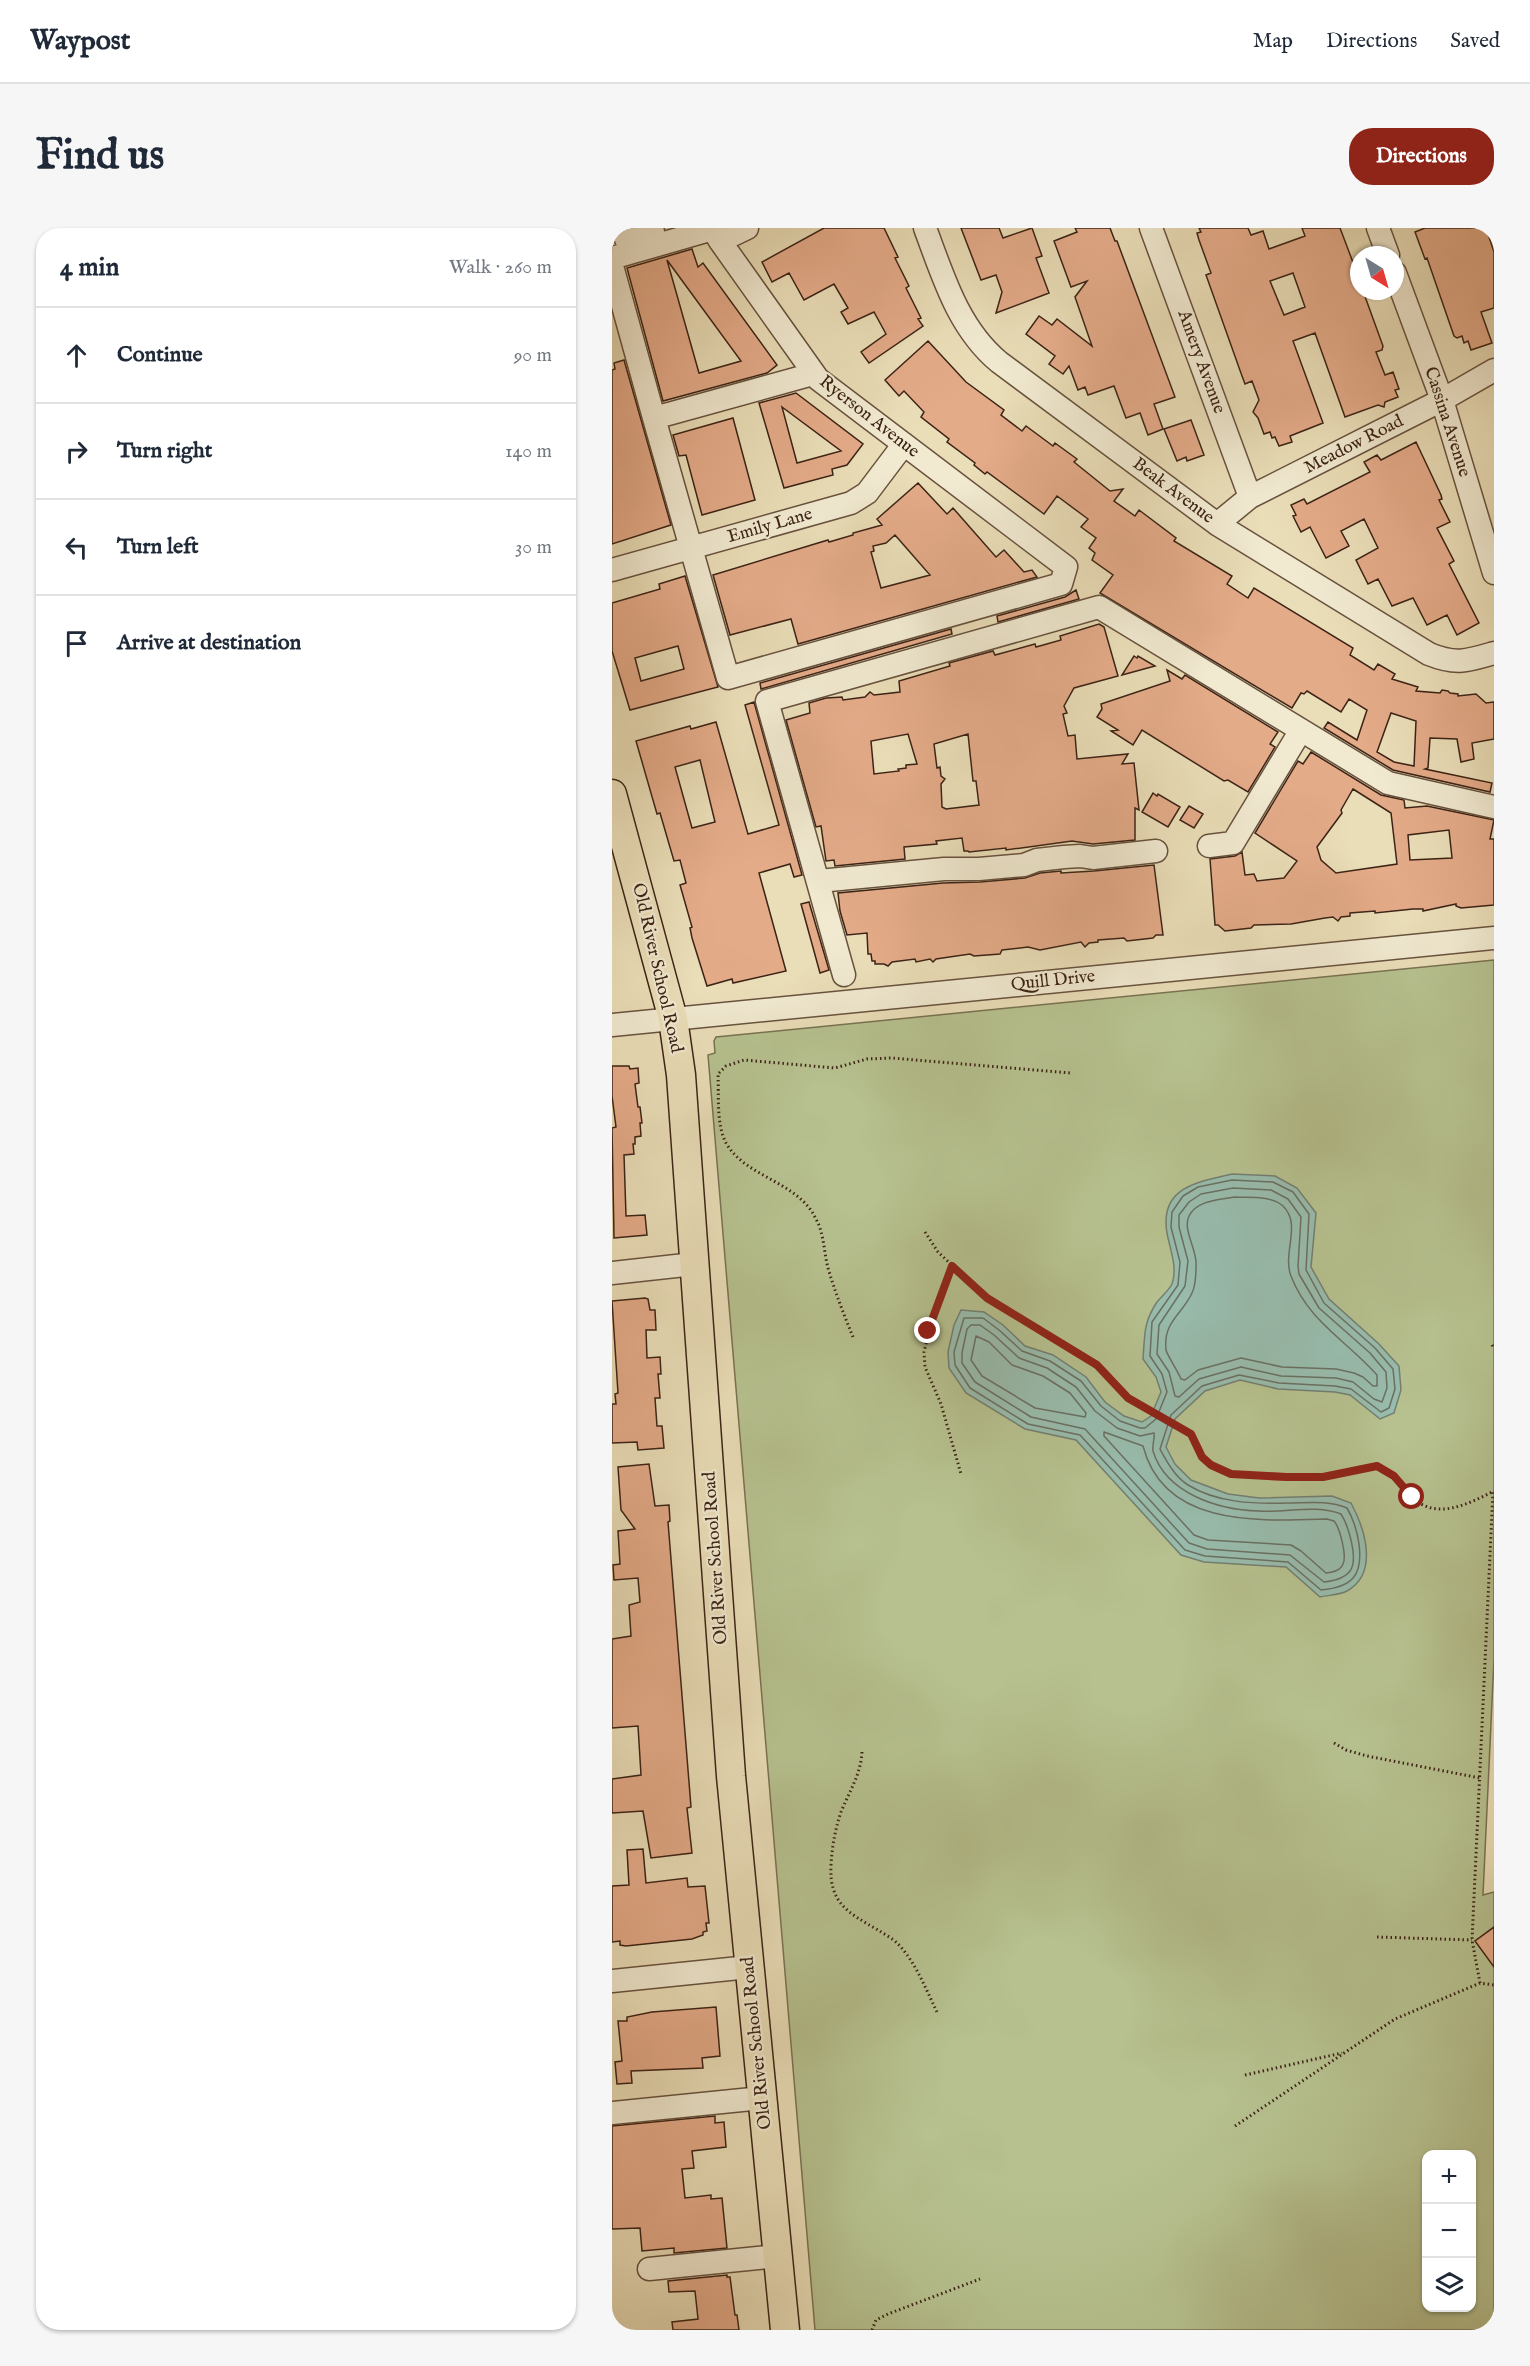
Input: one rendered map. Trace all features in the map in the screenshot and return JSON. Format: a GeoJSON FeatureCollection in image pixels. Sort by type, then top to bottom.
{"type":"FeatureCollection","features":[{"type":"Feature","properties":{"kind":"main road","name":"Old River School Road"},"geometry":{"type":"LineString","coordinates":[[612,794],[620,852],[673,1019],[681,1075],[731,1776],[785,2330]]}},
{"type":"Feature","properties":{"kind":"street"},"geometry":{"type":"LineString","coordinates":[[623,228],[626,239],[669,228]]}},
{"type":"Feature","properties":{"kind":"street"},"geometry":{"type":"LineString","coordinates":[[612,258],[715,233],[747,228]]}},
{"type":"Feature","properties":{"kind":"street","name":"Beak Avenue"},"geometry":{"type":"LineString","coordinates":[[925,228],[954,300],[968,328],[985,350],[1217,524],[1429,654],[1446,661],[1463,662],[1494,653]]}},
{"type":"Feature","properties":{"kind":"street","name":"Amery Avenue"},"geometry":{"type":"LineString","coordinates":[[1151,228],[1250,497]]}},
{"type":"Feature","properties":{"kind":"street"},"geometry":{"type":"LineString","coordinates":[[1378,228],[1385,246]]}},
{"type":"Feature","properties":{"kind":"street","name":"Ryerson Avenue"},"geometry":{"type":"LineString","coordinates":[[692,549],[728,678],[1061,584],[1066,567],[813,374],[715,233]]}},
{"type":"Feature","properties":{"kind":"street"},"geometry":{"type":"LineString","coordinates":[[612,266],[692,549]]}},
{"type":"Feature","properties":{"kind":"street","name":"Cassina Avenue"},"geometry":{"type":"LineString","coordinates":[[1404,297],[1443,400],[1494,573]]}},
{"type":"Feature","properties":{"kind":"street","name":"Meadow Road"},"geometry":{"type":"LineString","coordinates":[[1217,524],[1250,497],[1443,400],[1494,370]]}},
{"type":"Feature","properties":{"kind":"street"},"geometry":{"type":"LineString","coordinates":[[654,418],[813,374]]}},
{"type":"Feature","properties":{"kind":"street","name":"Emily Lane"},"geometry":{"type":"LineString","coordinates":[[612,570],[851,503],[867,493],[904,444]]}},
{"type":"Feature","properties":{"kind":"street"},"geometry":{"type":"LineString","coordinates":[[844,975],[767,701],[1099,607],[1388,783],[1494,807]]}},
{"type":"Feature","properties":{"kind":"street"},"geometry":{"type":"LineString","coordinates":[[1209,846],[1233,843],[1301,730]]}},
{"type":"Feature","properties":{"kind":"street"},"geometry":{"type":"LineString","coordinates":[[819,881],[944,868],[979,869],[1024,864],[1036,860],[1080,856],[1093,858],[1156,851]]}},
{"type":"Feature","properties":{"kind":"street","name":"Quill Drive"},"geometry":{"type":"LineString","coordinates":[[612,1025],[1494,938]]}},
{"type":"Feature","properties":{"kind":"street"},"geometry":{"type":"LineString","coordinates":[[612,1273],[694,1264]]}},
{"type":"Feature","properties":{"kind":"street"},"geometry":{"type":"LineString","coordinates":[[612,1981],[749,1967]]}},
{"type":"Feature","properties":{"kind":"street"},"geometry":{"type":"LineString","coordinates":[[612,2113],[762,2098]]}},
{"type":"Feature","properties":{"kind":"street"},"geometry":{"type":"LineString","coordinates":[[649,2269],[778,2256]]}},
{"type":"Feature","properties":{"kind":"path"},"geometry":{"type":"LineString","coordinates":[[854,1337],[828,1267],[817,1220],[806,1204],[782,1184],[744,1162],[726,1143],[721,1129],[718,1074],[726,1066],[744,1060],[835,1068],[867,1059],[884,1058],[1070,1073]]}},
{"type":"Feature","properties":{"kind":"path"},"geometry":{"type":"LineString","coordinates":[[925,1232],[938,1252],[987,1298],[1097,1365],[1128,1398],[1191,1434],[1202,1457],[1211,1465],[1231,1474],[1323,1477],[1377,1466],[1394,1476],[1425,1508],[1443,1510],[1494,1491],[1472,1940],[1480,1983]]}},
{"type":"Feature","properties":{"kind":"path"},"geometry":{"type":"LineString","coordinates":[[952,1266],[928,1331],[924,1352],[925,1368],[940,1404],[961,1474]]}},
{"type":"Feature","properties":{"kind":"path"},"geometry":{"type":"LineString","coordinates":[[1334,1743],[1346,1750],[1367,1756],[1480,1778]]}},
{"type":"Feature","properties":{"kind":"path"},"geometry":{"type":"LineString","coordinates":[[862,1752],[858,1775],[841,1812],[834,1835],[831,1868],[833,1888],[837,1900],[846,1910],[896,1941],[915,1968],[938,2014]]}},
{"type":"Feature","properties":{"kind":"path"},"geometry":{"type":"LineString","coordinates":[[1377,1937],[1472,1940]]}},
{"type":"Feature","properties":{"kind":"path"},"geometry":{"type":"LineString","coordinates":[[1235,2126],[1395,2019],[1480,1983],[1494,1985]]}},
{"type":"Feature","properties":{"kind":"path"},"geometry":{"type":"LineString","coordinates":[[1245,2075],[1343,2053]]}},
{"type":"Feature","properties":{"kind":"path"},"geometry":{"type":"LineString","coordinates":[[872,2330],[876,2320],[888,2314],[980,2279]]}},
{"type":"Feature","properties":{"kind":"green space"},"geometry":{"type":"Polygon","coordinates":[[[1494,960],[1494,1659],[1483,1895],[1494,1892],[1494,2330],[815,2330],[708,1055],[715,1053],[716,1037],[1494,960]]]}},
{"type":"Feature","properties":{"kind":"water"},"geometry":{"type":"Polygon","coordinates":[[[1232,1174],[1275,1176],[1297,1188],[1316,1213],[1311,1267],[1329,1299],[1379,1344],[1399,1366],[1401,1390],[1394,1413],[1380,1419],[1350,1395],[1278,1389],[1240,1380],[1205,1391],[1175,1419],[1166,1447],[1175,1464],[1191,1480],[1228,1494],[1259,1498],[1332,1496],[1351,1503],[1361,1525],[1366,1562],[1357,1583],[1341,1593],[1320,1597],[1286,1567],[1204,1562],[1181,1555],[1076,1440],[1025,1429],[966,1393],[949,1368],[948,1352],[954,1325],[961,1310],[984,1312],[1003,1325],[1025,1346],[1053,1355],[1086,1377],[1105,1402],[1124,1416],[1142,1422],[1151,1416],[1161,1392],[1156,1377],[1143,1359],[1144,1343],[1149,1316],[1157,1302],[1171,1286],[1173,1279],[1174,1263],[1166,1225],[1167,1211],[1172,1200],[1190,1186],[1232,1174]]]}},
{"type":"Feature","properties":{"kind":"building"},"geometry":{"type":"Polygon","coordinates":[[[824,228],[884,228],[909,286],[906,288],[921,318],[918,319],[923,326],[869,363],[861,352],[886,334],[874,312],[848,324],[841,312],[848,308],[834,284],[804,300],[789,273],[772,282],[762,262],[824,228]]]}},
{"type":"Feature","properties":{"kind":"building"},"geometry":{"type":"Polygon","coordinates":[[[961,228],[999,228],[1003,238],[1032,228],[1042,256],[1036,258],[1049,293],[996,313],[1002,292],[996,275],[981,280],[961,228]]]}},
{"type":"Feature","properties":{"kind":"building"},"geometry":{"type":"Polygon","coordinates":[[[1075,228],[1110,228],[1117,241],[1175,397],[1154,404],[1163,429],[1148,435],[1140,413],[1126,418],[1114,386],[1088,395],[1085,387],[1078,390],[1069,366],[1063,374],[1049,364],[1055,356],[1026,334],[1039,316],[1052,325],[1057,319],[1092,346],[1075,297],[1087,281],[1071,287],[1054,241],[1077,232],[1075,228]]]}},
{"type":"Feature","properties":{"kind":"building"},"geometry":{"type":"Polygon","coordinates":[[[1199,228],[1248,228],[1251,235],[1263,231],[1269,249],[1305,236],[1302,228],[1340,228],[1350,254],[1350,300],[1366,300],[1383,346],[1382,350],[1376,352],[1385,375],[1393,372],[1399,389],[1395,390],[1398,397],[1385,402],[1384,407],[1378,405],[1345,417],[1315,333],[1293,341],[1323,423],[1290,436],[1292,442],[1279,446],[1270,432],[1264,434],[1253,412],[1259,400],[1252,381],[1245,384],[1206,275],[1211,273],[1197,233],[1201,232],[1199,228]],[[1293,273],[1270,281],[1284,315],[1305,307],[1293,273]]]}},
{"type":"Feature","properties":{"kind":"building"},"geometry":{"type":"Polygon","coordinates":[[[1425,228],[1486,228],[1494,252],[1494,308],[1481,312],[1492,343],[1471,350],[1468,341],[1464,343],[1462,336],[1457,338],[1454,336],[1427,258],[1425,259],[1415,232],[1425,228]]]}},
{"type":"Feature","properties":{"kind":"building"},"geometry":{"type":"Polygon","coordinates":[[[692,249],[698,267],[703,263],[777,365],[767,373],[663,401],[627,268],[692,249]],[[667,260],[699,373],[741,361],[667,260]]]}},
{"type":"Feature","properties":{"kind":"building"},"geometry":{"type":"Polygon","coordinates":[[[928,341],[966,382],[1004,410],[1001,415],[1022,431],[1026,426],[1053,446],[1055,443],[1077,459],[1074,462],[1110,491],[1123,489],[1114,501],[1135,516],[1139,510],[1176,538],[1174,541],[1232,576],[1227,584],[1248,598],[1254,588],[1353,648],[1350,655],[1374,670],[1378,664],[1395,674],[1392,679],[1418,687],[1416,691],[1440,693],[1442,690],[1458,694],[1458,696],[1476,694],[1486,703],[1494,702],[1494,739],[1472,743],[1474,759],[1461,762],[1457,739],[1430,738],[1428,768],[1425,769],[1492,783],[1490,792],[1393,770],[1324,728],[1328,722],[1357,740],[1367,710],[1349,699],[1341,712],[1307,691],[1304,694],[1301,693],[1292,708],[1100,593],[1113,575],[1092,560],[1095,553],[1089,548],[1096,538],[1081,527],[1088,519],[1057,496],[1044,514],[987,472],[985,474],[974,465],[975,463],[947,442],[949,439],[921,417],[924,412],[904,391],[899,396],[885,380],[928,341]],[[1391,713],[1377,752],[1394,762],[1414,766],[1416,721],[1391,713]]]}},
{"type":"Feature","properties":{"kind":"building"},"geometry":{"type":"Polygon","coordinates":[[[624,360],[671,525],[612,544],[612,370],[615,369],[614,363],[624,360]]]}},
{"type":"Feature","properties":{"kind":"building"},"geometry":{"type":"Polygon","coordinates":[[[796,393],[863,444],[847,465],[832,469],[833,475],[784,488],[759,403],[796,393]],[[782,407],[797,463],[841,451],[782,407]]]}},
{"type":"Feature","properties":{"kind":"building"},"geometry":{"type":"Polygon","coordinates":[[[733,418],[755,500],[702,515],[686,455],[679,456],[673,435],[733,418]]]}},
{"type":"Feature","properties":{"kind":"building"},"geometry":{"type":"Polygon","coordinates":[[[1191,420],[1204,455],[1187,461],[1186,457],[1177,461],[1164,429],[1191,420]]]}},
{"type":"Feature","properties":{"kind":"building"},"geometry":{"type":"Polygon","coordinates":[[[1416,442],[1441,495],[1442,499],[1439,500],[1450,522],[1437,528],[1454,561],[1449,564],[1479,623],[1457,635],[1447,615],[1427,625],[1413,598],[1392,606],[1378,579],[1368,584],[1356,560],[1378,548],[1364,519],[1341,531],[1349,546],[1326,558],[1310,527],[1301,532],[1293,516],[1296,515],[1291,505],[1304,499],[1307,504],[1370,472],[1364,462],[1377,455],[1381,460],[1416,442]]]}},
{"type":"Feature","properties":{"kind":"building"},"geometry":{"type":"Polygon","coordinates":[[[918,483],[947,514],[953,508],[996,557],[1004,550],[1024,572],[1032,570],[1037,577],[798,644],[791,619],[730,635],[713,575],[882,525],[877,519],[918,483]],[[895,535],[886,543],[873,546],[874,551],[871,552],[881,588],[930,575],[895,535]]]}},
{"type":"Feature","properties":{"kind":"building"},"geometry":{"type":"Polygon","coordinates":[[[685,576],[718,687],[630,710],[612,651],[612,603],[660,589],[659,584],[685,576]],[[678,646],[635,658],[641,681],[684,669],[678,646]]]}},
{"type":"Feature","properties":{"kind":"building"},"geometry":{"type":"Polygon","coordinates":[[[1076,590],[1079,599],[998,622],[997,616],[1065,597],[1076,590]]]}},
{"type":"Feature","properties":{"kind":"building"},"geometry":{"type":"Polygon","coordinates":[[[1099,624],[1104,627],[1118,676],[1074,688],[1064,706],[1067,713],[1063,714],[1068,736],[1075,735],[1077,759],[1128,754],[1122,764],[1134,763],[1139,810],[1135,808],[1135,840],[1093,844],[1072,841],[1006,850],[1006,848],[969,852],[964,851],[962,838],[936,841],[937,844],[904,847],[905,859],[835,866],[834,860],[826,861],[821,826],[816,827],[786,720],[810,713],[809,703],[826,698],[842,697],[843,700],[865,697],[870,692],[874,695],[900,692],[899,681],[950,666],[949,663],[993,651],[995,655],[1035,644],[1036,647],[1061,640],[1060,636],[1099,624]],[[908,734],[871,741],[874,774],[899,771],[898,769],[906,768],[906,765],[917,764],[908,734]],[[968,734],[934,744],[937,768],[940,767],[941,776],[945,779],[941,784],[942,807],[946,809],[979,805],[976,781],[973,781],[968,734]]]}},
{"type":"Feature","properties":{"kind":"building"},"geometry":{"type":"Polygon","coordinates":[[[951,629],[952,634],[761,689],[760,683],[951,629]]]}},
{"type":"Feature","properties":{"kind":"building"},"geometry":{"type":"Polygon","coordinates":[[[1134,656],[1137,658],[1138,656],[1155,666],[1122,675],[1134,656]]]}},
{"type":"Feature","properties":{"kind":"building"},"geometry":{"type":"Polygon","coordinates":[[[1167,670],[1182,679],[1185,675],[1278,732],[1270,744],[1275,747],[1248,792],[1228,780],[1224,781],[1142,730],[1133,745],[1111,731],[1118,730],[1097,717],[1102,709],[1101,704],[1170,681],[1167,670]]]}},
{"type":"Feature","properties":{"kind":"building"},"geometry":{"type":"Polygon","coordinates":[[[754,702],[802,875],[794,877],[790,864],[759,873],[786,971],[733,983],[732,979],[707,986],[692,938],[690,928],[692,927],[680,885],[686,883],[680,860],[674,861],[660,813],[657,814],[636,741],[690,726],[691,729],[716,722],[748,834],[779,825],[745,705],[754,702]],[[700,760],[675,767],[692,828],[715,822],[700,760]]]}},
{"type":"Feature","properties":{"kind":"building"},"geometry":{"type":"Polygon","coordinates":[[[1311,752],[1381,795],[1404,800],[1405,808],[1427,806],[1494,820],[1490,839],[1494,839],[1494,905],[1461,908],[1456,904],[1423,911],[1423,909],[1413,909],[1350,913],[1350,916],[1341,917],[1338,921],[1333,917],[1291,924],[1254,925],[1251,928],[1225,931],[1215,925],[1210,859],[1235,856],[1242,852],[1245,875],[1254,874],[1257,881],[1284,878],[1297,861],[1255,833],[1298,761],[1303,764],[1311,752]],[[1353,789],[1341,810],[1342,813],[1317,847],[1321,860],[1336,873],[1397,864],[1391,813],[1353,789]],[[1449,830],[1408,835],[1410,860],[1452,858],[1449,830]]]}},
{"type":"Feature","properties":{"kind":"building"},"geometry":{"type":"Polygon","coordinates":[[[1153,793],[1180,807],[1168,827],[1142,812],[1153,793]]]}},
{"type":"Feature","properties":{"kind":"building"},"geometry":{"type":"Polygon","coordinates":[[[1189,806],[1203,814],[1194,828],[1180,820],[1189,806]]]}},
{"type":"Feature","properties":{"kind":"building"},"geometry":{"type":"Polygon","coordinates":[[[1154,865],[1163,935],[1156,935],[1153,938],[1127,941],[1124,938],[1098,940],[1085,947],[1081,942],[1040,950],[1028,947],[1002,950],[1000,954],[974,956],[970,954],[936,959],[933,962],[930,959],[916,962],[915,959],[892,962],[888,966],[875,964],[875,961],[872,961],[871,954],[868,954],[867,933],[847,935],[840,911],[838,893],[1025,878],[1040,873],[1061,871],[1061,873],[1094,871],[1154,865]]]}},
{"type":"Feature","properties":{"kind":"building"},"geometry":{"type":"Polygon","coordinates":[[[809,902],[829,970],[820,973],[801,904],[809,902]]]}},
{"type":"Feature","properties":{"kind":"building"},"geometry":{"type":"Polygon","coordinates":[[[612,1066],[638,1068],[639,1083],[635,1084],[642,1123],[640,1123],[641,1136],[635,1137],[634,1154],[624,1155],[626,1216],[645,1215],[647,1235],[614,1238],[612,1128],[616,1127],[612,1096],[612,1066]]]}},
{"type":"Feature","properties":{"kind":"building"},"geometry":{"type":"Polygon","coordinates":[[[648,1299],[650,1310],[655,1310],[656,1330],[646,1330],[647,1358],[660,1357],[661,1374],[658,1374],[660,1398],[655,1398],[657,1426],[662,1426],[664,1448],[638,1450],[637,1442],[612,1443],[612,1404],[616,1404],[615,1394],[618,1393],[612,1301],[648,1299]]]}},
{"type":"Feature","properties":{"kind":"building"},"geometry":{"type":"Polygon","coordinates":[[[649,1464],[655,1506],[669,1505],[670,1521],[668,1522],[691,1807],[687,1808],[692,1853],[651,1858],[643,1811],[612,1813],[612,1779],[641,1775],[638,1726],[612,1728],[612,1639],[631,1636],[629,1605],[640,1602],[638,1578],[614,1580],[613,1565],[620,1564],[618,1531],[635,1529],[621,1510],[618,1467],[649,1464]]]}},
{"type":"Feature","properties":{"kind":"building"},"geometry":{"type":"Polygon","coordinates":[[[643,1849],[646,1883],[687,1878],[688,1887],[705,1886],[709,1923],[706,1923],[707,1931],[703,1932],[703,1935],[692,1939],[626,1946],[620,1945],[620,1941],[612,1942],[612,1886],[629,1885],[627,1850],[643,1849]]]}},
{"type":"Feature","properties":{"kind":"building"},"geometry":{"type":"Polygon","coordinates":[[[1494,1927],[1494,1967],[1475,1941],[1494,1927]]]}},
{"type":"Feature","properties":{"kind":"building"},"geometry":{"type":"Polygon","coordinates":[[[716,2007],[720,2056],[702,2058],[703,2068],[631,2071],[632,2083],[617,2084],[615,2062],[622,2061],[618,2021],[627,2021],[627,2017],[652,2012],[716,2007]]]}},
{"type":"Feature","properties":{"kind":"building"},"geometry":{"type":"Polygon","coordinates":[[[715,2116],[715,2123],[724,2122],[726,2147],[692,2151],[694,2168],[682,2169],[685,2198],[711,2195],[711,2199],[722,2198],[727,2248],[674,2253],[674,2248],[642,2251],[640,2228],[612,2229],[612,2126],[715,2116]]]}},
{"type":"Feature","properties":{"kind":"building"},"geometry":{"type":"Polygon","coordinates":[[[727,2275],[730,2277],[739,2330],[673,2330],[672,2322],[698,2319],[695,2291],[669,2292],[668,2281],[727,2275]]]}},
{"type":"Feature","properties":{"kind":"route"},"geometry":{"type":"LineString","coordinates":[[928,1331],[952,1266],[987,1298],[1097,1365],[1116,1388],[1128,1398],[1191,1434],[1202,1457],[1211,1465],[1231,1474],[1286,1477],[1323,1477],[1377,1466],[1394,1476],[1412,1497]]}}]}
